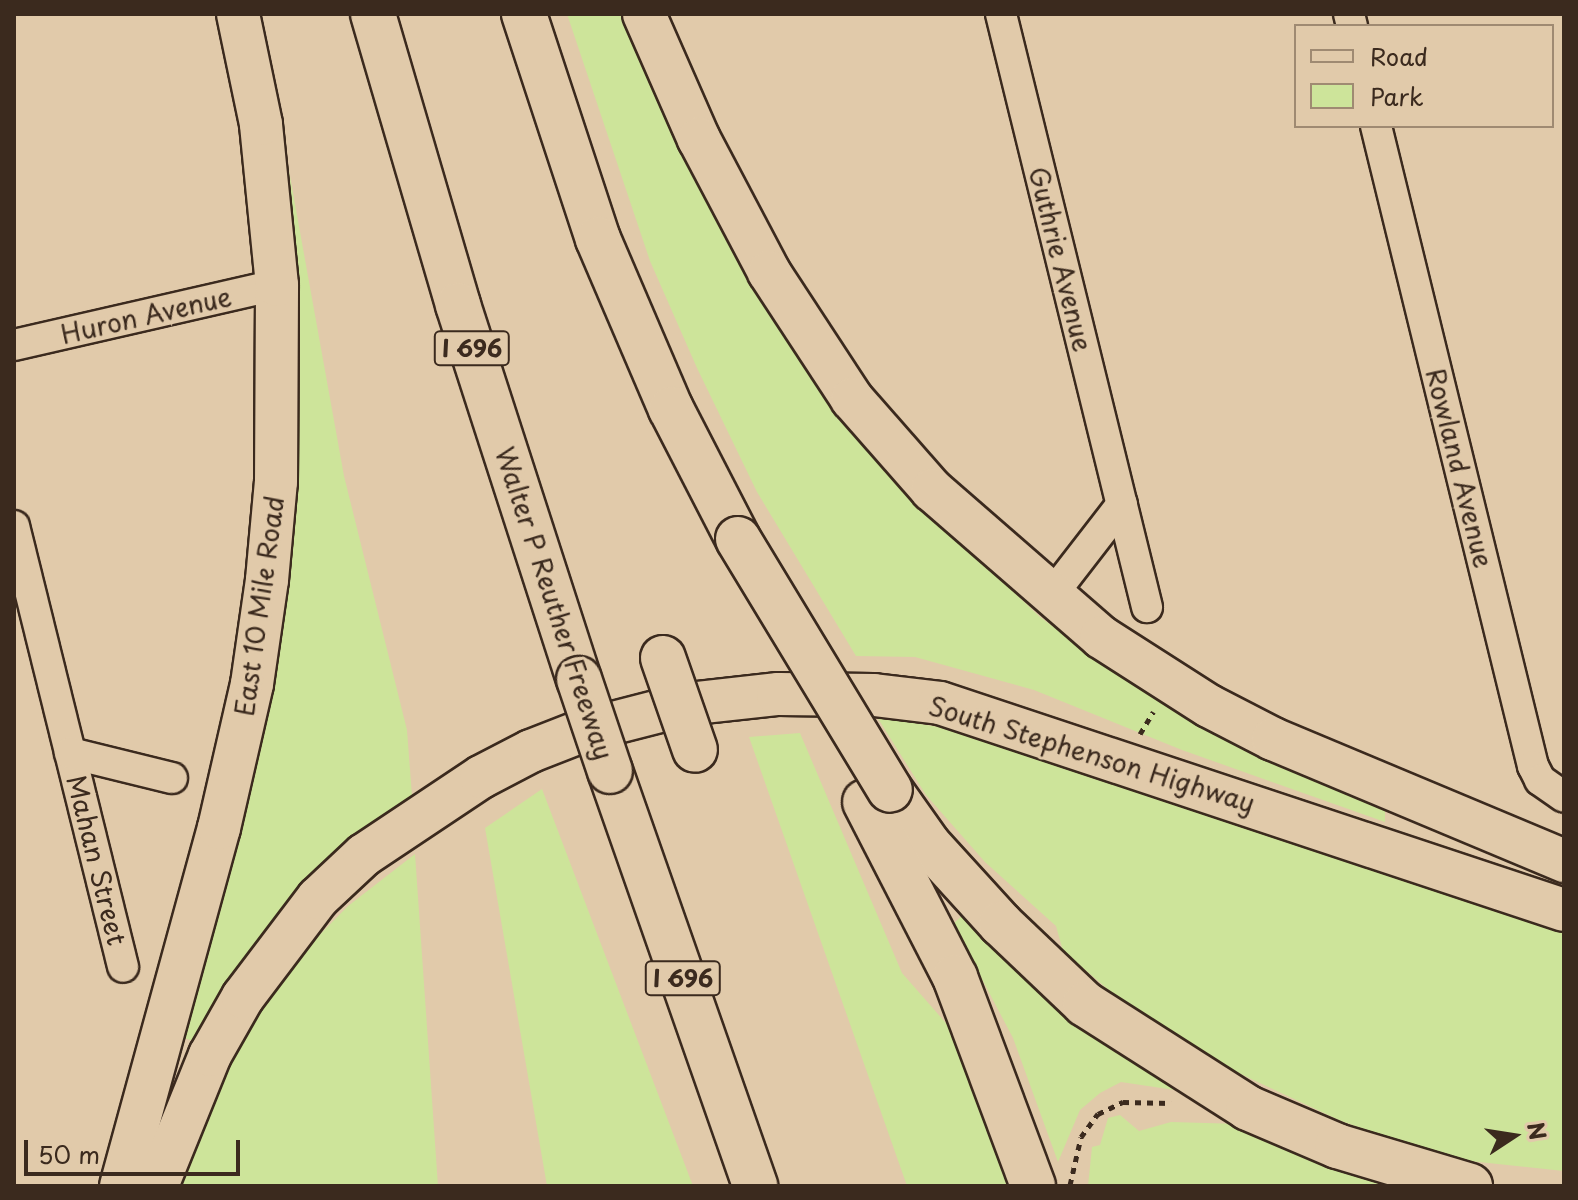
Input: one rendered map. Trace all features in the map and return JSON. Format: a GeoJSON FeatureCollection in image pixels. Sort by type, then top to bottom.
{"type":"FeatureCollection","features":[{"type":"Feature","properties":{"kind":"highway","name":"Walter P Reuther Freeway"},"geometry":{"type":"LineString","coordinates":[[373,14],[458,305],[579,679],[755,1186]]}},
{"type":"Feature","properties":{"kind":"highway"},"geometry":{"type":"LineString","coordinates":[[524,14],[598,239],[671,409],[878,796],[955,977],[1033,1186]]}},
{"type":"Feature","properties":{"kind":"highway"},"geometry":{"type":"LineString","coordinates":[[663,658],[695,750]]}},
{"type":"Feature","properties":{"kind":"highway"},"geometry":{"type":"LineString","coordinates":[[878,796],[1085,1004],[1248,1108],[1337,1146],[1470,1186]]}},
{"type":"Feature","properties":{"kind":"main road","name":"East 10 Mile Road"},"geometry":{"type":"LineString","coordinates":[[121,1186],[215,843],[252,684],[276,482],[277,285],[261,124],[238,14]]}},
{"type":"Feature","properties":{"kind":"main road"},"geometry":{"type":"LineString","coordinates":[[644,14],[734,209],[852,399],[932,490],[1051,596],[1135,661],[1247,726],[1564,861]]}},
{"type":"Feature","properties":{"kind":"main road","name":"South Stephenson Highway"},"geometry":{"type":"LineString","coordinates":[[157,1186],[210,1055],[243,997],[318,898],[364,855],[467,785],[531,751],[582,731],[687,704],[778,694],[874,695],[940,703],[1564,910]]}},
{"type":"Feature","properties":{"kind":"street","name":"Guthrie Avenue"},"geometry":{"type":"LineString","coordinates":[[1001,14],[1147,607]]}},
{"type":"Feature","properties":{"kind":"street","name":"Rowland Avenue"},"geometry":{"type":"LineString","coordinates":[[1376,128],[1533,766],[1540,780],[1564,797]]}},
{"type":"Feature","properties":{"kind":"street","name":"Huron Avenue"},"geometry":{"type":"LineString","coordinates":[[14,345],[277,285]]}},
{"type":"Feature","properties":{"kind":"street"},"geometry":{"type":"LineString","coordinates":[[1051,596],[1122,504]]}},
{"type":"Feature","properties":{"kind":"street","name":"Mahan Street"},"geometry":{"type":"LineString","coordinates":[[14,526],[123,967]]}},
{"type":"Feature","properties":{"kind":"street","name":"Mahan Street"},"geometry":{"type":"LineString","coordinates":[[70,753],[172,778]]}},
{"type":"Feature","properties":{"kind":"path"},"geometry":{"type":"LineString","coordinates":[[1139,735],[1154,709]]}},
{"type":"Feature","properties":{"kind":"path"},"geometry":{"type":"LineString","coordinates":[[1070,1186],[1081,1137],[1098,1114],[1123,1102],[1177,1103]]}},
{"type":"Feature","properties":{"kind":"green space"},"geometry":{"type":"Polygon","coordinates":[[[567,14],[623,14],[689,160],[772,316],[871,449],[938,520],[1040,617],[1129,682],[1192,719],[1385,808],[1385,822],[1182,750],[1034,690],[915,657],[856,656],[757,492],[697,368],[650,261],[567,14]]]}},
{"type":"Feature","properties":{"kind":"green space"},"geometry":{"type":"Polygon","coordinates":[[[284,143],[344,476],[407,730],[412,796],[296,896],[249,953],[193,1041],[181,1037],[295,286],[284,143]]]}},
{"type":"Feature","properties":{"kind":"green space"},"geometry":{"type":"Polygon","coordinates":[[[877,717],[964,731],[1564,930],[1564,1171],[1451,1159],[1341,1121],[1228,1068],[1138,1015],[1063,951],[1056,926],[985,862],[926,795],[877,717]]]}},
{"type":"Feature","properties":{"kind":"green space"},"geometry":{"type":"Polygon","coordinates":[[[800,733],[902,973],[952,1030],[1009,1186],[907,1186],[749,737],[800,733]]]}},
{"type":"Feature","properties":{"kind":"green space"},"geometry":{"type":"Polygon","coordinates":[[[542,789],[693,1186],[547,1186],[485,828],[542,789]]]}},
{"type":"Feature","properties":{"kind":"green space"},"geometry":{"type":"Polygon","coordinates":[[[415,854],[438,1186],[177,1186],[233,1051],[286,969],[348,906],[415,854]]]}},
{"type":"Feature","properties":{"kind":"green space"},"geometry":{"type":"Polygon","coordinates":[[[965,913],[1188,1092],[1121,1082],[1100,1093],[1080,1110],[1058,1162],[1013,1038],[953,924],[965,913]]]}},
{"type":"Feature","properties":{"kind":"green space"},"geometry":{"type":"Polygon","coordinates":[[[1120,1115],[1139,1131],[1171,1122],[1240,1124],[1275,1144],[1397,1186],[1088,1186],[1092,1147],[1100,1145],[1108,1118],[1120,1115]]]}}]}
